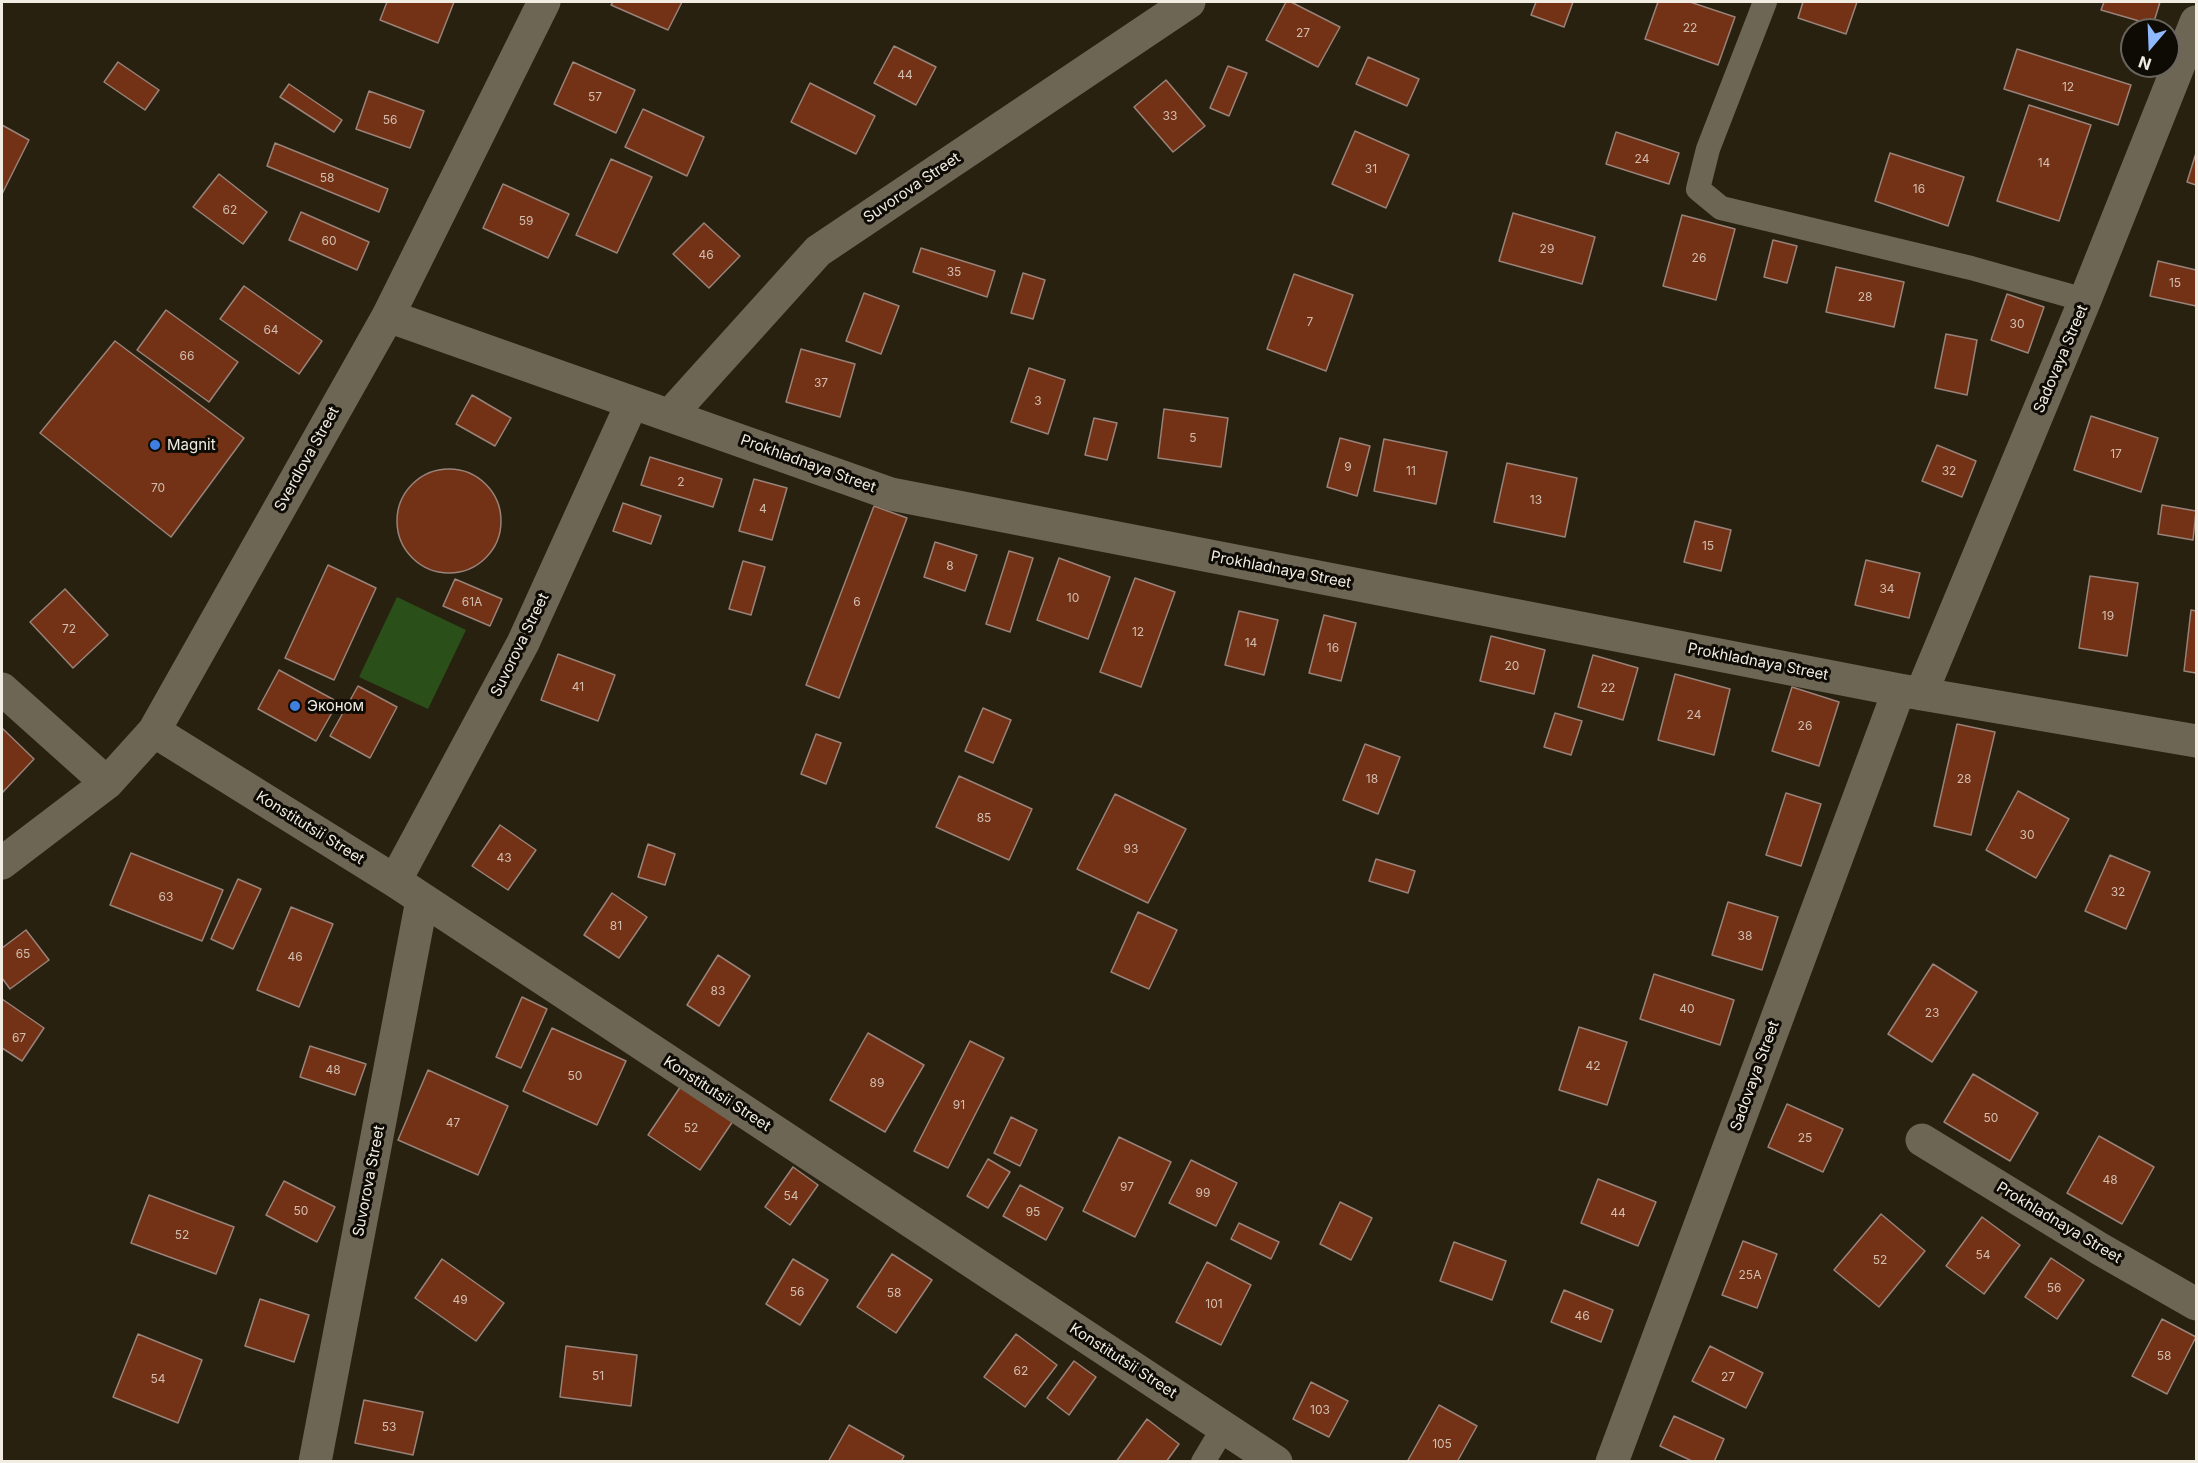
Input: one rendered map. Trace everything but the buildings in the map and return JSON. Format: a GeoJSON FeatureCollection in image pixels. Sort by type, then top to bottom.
{"type":"FeatureCollection","features":[{"type":"Feature","properties":{"kind":"street","name":"Sverdlova Street"},"geometry":{"type":"LineString","coordinates":[[2,863],[107,783],[154,731],[388,316],[544,2]]}},
{"type":"Feature","properties":{"kind":"street","name":"Suvorova Street"},"geometry":{"type":"LineString","coordinates":[[670,415],[818,251],[1189,2]]}},
{"type":"Feature","properties":{"kind":"street","name":"Sadovaya Street"},"geometry":{"type":"LineString","coordinates":[[1612,1461],[1910,692],[2085,300],[2196,22]]}},
{"type":"Feature","properties":{"kind":"street","name":"Prokhladnaya Street"},"geometry":{"type":"LineString","coordinates":[[388,316],[891,494],[1910,692],[2196,741]]}},
{"type":"Feature","properties":{"kind":"street","name":"Suvorova Street"},"geometry":{"type":"LineString","coordinates":[[395,881],[523,644],[632,403]]}},
{"type":"Feature","properties":{"kind":"street"},"geometry":{"type":"LineString","coordinates":[[2,689],[107,783]]}},
{"type":"Feature","properties":{"kind":"street","name":"Konstitutsii Street"},"geometry":{"type":"LineString","coordinates":[[154,731],[395,881],[1276,1461]]}},
{"type":"Feature","properties":{"kind":"street","name":"Suvorova Street"},"geometry":{"type":"LineString","coordinates":[[315,1461],[422,900]]}},
{"type":"Feature","properties":{"kind":"street","name":"Prokhladnaya Street"},"geometry":{"type":"LineString","coordinates":[[1922,1140],[2100,1249],[2196,1304]]}},
{"type":"Feature","properties":{"kind":"lane"},"geometry":{"type":"LineString","coordinates":[[1765,2],[1708,149],[1698,189],[1721,208],[1971,268],[2085,300]]}},
{"type":"Feature","properties":{"kind":"lane"},"geometry":{"type":"LineString","coordinates":[[1203,1461],[1224,1427]]}},
{"type":"Feature","properties":{"kind":"green space"},"geometry":{"type":"Polygon","coordinates":[[[397,597],[466,630],[428,709],[359,677],[397,597]]]}},
{"type":"Feature","properties":{"kind":"place","name":"Magnit"},"geometry":{"type":"Point","coordinates":[155,445]}},
{"type":"Feature","properties":{"kind":"place","name":"Эконом"},"geometry":{"type":"Point","coordinates":[295,706]}}]}
